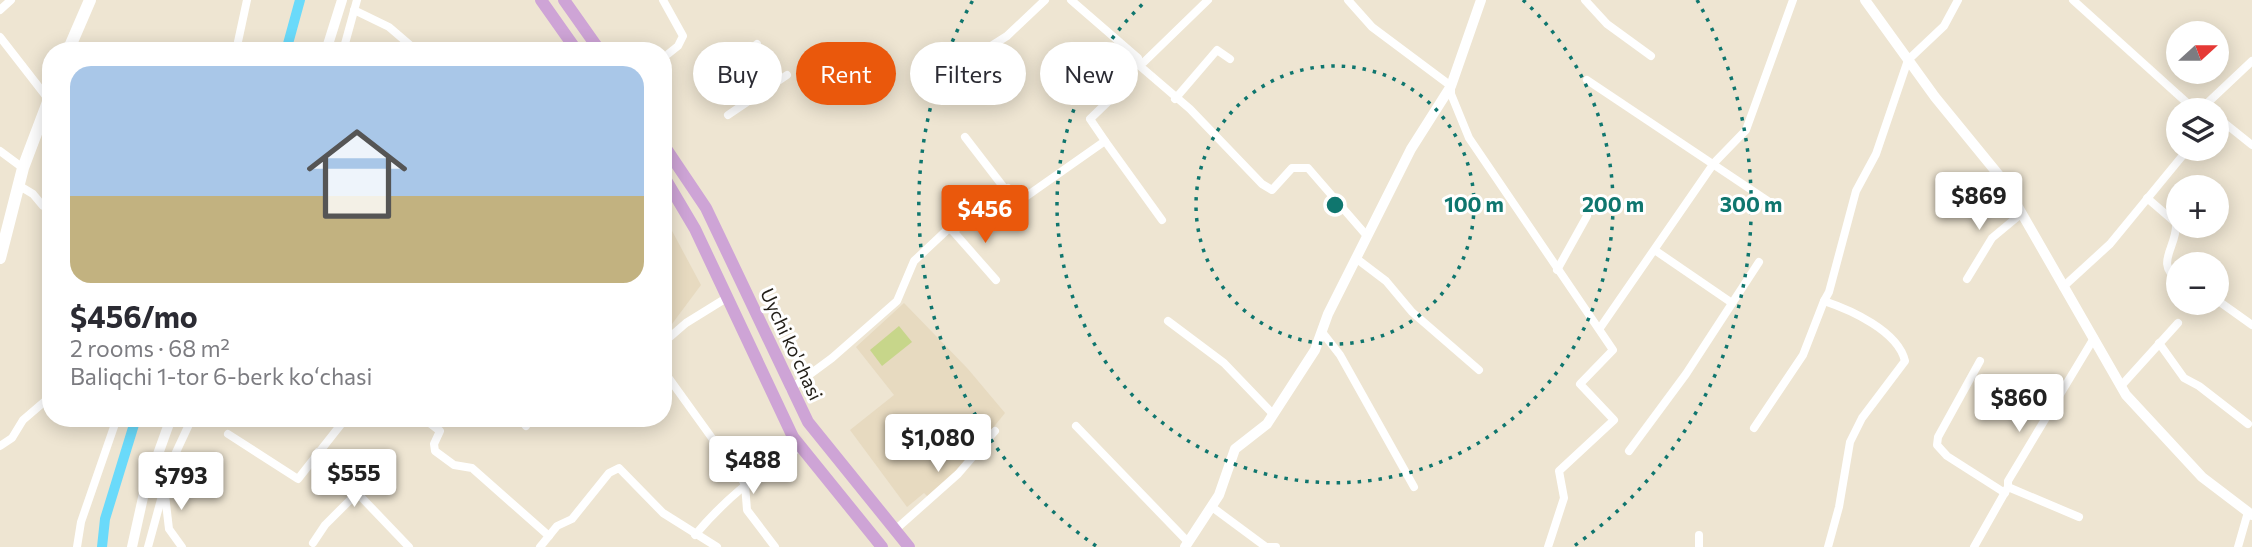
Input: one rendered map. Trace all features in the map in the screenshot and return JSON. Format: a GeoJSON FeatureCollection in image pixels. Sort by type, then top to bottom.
{"type":"FeatureCollection","features":[{"type":"Feature","properties":{"kind":"main road"},"geometry":{"type":"LineString","coordinates":[[72,42],[90,0]]}},
{"type":"Feature","properties":{"kind":"main road"},"geometry":{"type":"LineString","coordinates":[[541,0],[571,42]]}},
{"type":"Feature","properties":{"kind":"main road"},"geometry":{"type":"LineString","coordinates":[[564,0],[594,42]]}},
{"type":"Feature","properties":{"kind":"main road"},"geometry":{"type":"LineString","coordinates":[[0,258],[23,168],[42,118]]}},
{"type":"Feature","properties":{"kind":"main road","name":"Uychi ko'chasi"},"geometry":{"type":"LineString","coordinates":[[672,157],[706,208],[808,422],[909,547]]}},
{"type":"Feature","properties":{"kind":"main road","name":"Uychi ko'chasi"},"geometry":{"type":"LineString","coordinates":[[672,192],[729,298],[776,405],[802,447],[882,547]]}},
{"type":"Feature","properties":{"kind":"street"},"geometry":{"type":"LineString","coordinates":[[0,10],[11,0]]}},
{"type":"Feature","properties":{"kind":"street"},"geometry":{"type":"LineString","coordinates":[[238,42],[247,0]]}},
{"type":"Feature","properties":{"kind":"street"},"geometry":{"type":"LineString","coordinates":[[329,42],[342,0]]}},
{"type":"Feature","properties":{"kind":"street"},"geometry":{"type":"LineString","coordinates":[[345,42],[357,0]]}},
{"type":"Feature","properties":{"kind":"street"},"geometry":{"type":"LineString","coordinates":[[663,0],[683,36],[672,51]]}},
{"type":"Feature","properties":{"kind":"street"},"geometry":{"type":"LineString","coordinates":[[998,42],[1045,0]]}},
{"type":"Feature","properties":{"kind":"street"},"geometry":{"type":"LineString","coordinates":[[1071,0],[1140,62],[1141,68],[1190,109],[1271,190],[1292,168],[1308,168],[1367,236]]}},
{"type":"Feature","properties":{"kind":"street"},"geometry":{"type":"LineString","coordinates":[[1162,220],[1090,119],[1118,92],[1128,74],[1208,0]]}},
{"type":"Feature","properties":{"kind":"street"},"geometry":{"type":"LineString","coordinates":[[1348,0],[1372,27],[1451,86]]}},
{"type":"Feature","properties":{"kind":"street"},"geometry":{"type":"LineString","coordinates":[[1076,426],[1187,545],[1212,507],[1236,449],[1267,424],[1304,370],[1411,149],[1451,86],[1481,0]]}},
{"type":"Feature","properties":{"kind":"street"},"geometry":{"type":"LineString","coordinates":[[1585,0],[1607,24],[1651,56]]}},
{"type":"Feature","properties":{"kind":"street"},"geometry":{"type":"LineString","coordinates":[[1600,328],[1656,251],[1714,163],[1745,130],[1752,118],[1793,0]]}},
{"type":"Feature","properties":{"kind":"street"},"geometry":{"type":"LineString","coordinates":[[1865,0],[1908,60],[2002,179],[2121,386],[2151,424],[2202,477],[2250,514],[2238,547]]}},
{"type":"Feature","properties":{"kind":"street"},"geometry":{"type":"LineString","coordinates":[[1754,428],[1803,355],[1829,292],[1856,191],[1876,154],[1908,60],[1944,26],[1958,0]]}},
{"type":"Feature","properties":{"kind":"street"},"geometry":{"type":"LineString","coordinates":[[2073,0],[2188,98]]}},
{"type":"Feature","properties":{"kind":"street"},"geometry":{"type":"LineString","coordinates":[[354,10],[389,27],[406,42]]}},
{"type":"Feature","properties":{"kind":"street"},"geometry":{"type":"LineString","coordinates":[[0,37],[42,87]]}},
{"type":"Feature","properties":{"kind":"street"},"geometry":{"type":"LineString","coordinates":[[1175,99],[1217,50],[1230,59]]}},
{"type":"Feature","properties":{"kind":"street"},"geometry":{"type":"LineString","coordinates":[[2213,98],[2252,61]]}},
{"type":"Feature","properties":{"kind":"street"},"geometry":{"type":"LineString","coordinates":[[728,115],[788,75]]}},
{"type":"Feature","properties":{"kind":"street"},"geometry":{"type":"LineString","coordinates":[[1587,80],[1770,203]]}},
{"type":"Feature","properties":{"kind":"street"},"geometry":{"type":"LineString","coordinates":[[1451,86],[1451,94],[1469,138],[1600,328],[1613,352],[1580,384],[1615,420],[1559,471],[1563,498],[1548,547]]}},
{"type":"Feature","properties":{"kind":"street"},"geometry":{"type":"LineString","coordinates":[[2229,127],[2252,145]]}},
{"type":"Feature","properties":{"kind":"street"},"geometry":{"type":"LineString","coordinates":[[965,137],[1005,189],[1008,188],[1021,200],[1105,141]]}},
{"type":"Feature","properties":{"kind":"street"},"geometry":{"type":"LineString","coordinates":[[0,151],[23,168]]}},
{"type":"Feature","properties":{"kind":"street"},"geometry":{"type":"LineString","coordinates":[[2063,287],[2094,261],[2178,161]]}},
{"type":"Feature","properties":{"kind":"street"},"geometry":{"type":"LineString","coordinates":[[18,185],[33,194],[42,205]]}},
{"type":"Feature","properties":{"kind":"street"},"geometry":{"type":"LineString","coordinates":[[790,389],[832,358],[897,301],[914,261],[947,230],[952,230],[1005,189]]}},
{"type":"Feature","properties":{"kind":"street"},"geometry":{"type":"LineString","coordinates":[[2147,198],[2176,223],[2176,233],[2169,252]]}},
{"type":"Feature","properties":{"kind":"street"},"geometry":{"type":"LineString","coordinates":[[1967,279],[1992,238],[2022,213]]}},
{"type":"Feature","properties":{"kind":"street"},"geometry":{"type":"LineString","coordinates":[[1558,270],[1587,216]]}},
{"type":"Feature","properties":{"kind":"street"},"geometry":{"type":"LineString","coordinates":[[952,230],[996,280]]}},
{"type":"Feature","properties":{"kind":"street"},"geometry":{"type":"LineString","coordinates":[[1656,251],[1732,303]]}},
{"type":"Feature","properties":{"kind":"street"},"geometry":{"type":"LineString","coordinates":[[1357,259],[1385,281],[1412,312],[1479,370]]}},
{"type":"Feature","properties":{"kind":"street"},"geometry":{"type":"LineString","coordinates":[[1629,451],[1686,374],[1759,261]]}},
{"type":"Feature","properties":{"kind":"street"},"geometry":{"type":"LineString","coordinates":[[672,335],[684,324],[729,298]]}},
{"type":"Feature","properties":{"kind":"street"},"geometry":{"type":"LineString","coordinates":[[1824,301],[1883,332],[1903,352],[1905,361],[1862,418],[1850,442],[1839,507],[1828,547]]}},
{"type":"Feature","properties":{"kind":"street"},"geometry":{"type":"LineString","coordinates":[[2229,309],[2252,325]]}},
{"type":"Feature","properties":{"kind":"street"},"geometry":{"type":"LineString","coordinates":[[1168,321],[1224,363],[1272,413]]}},
{"type":"Feature","properties":{"kind":"street"},"geometry":{"type":"LineString","coordinates":[[2121,386],[2178,323]]}},
{"type":"Feature","properties":{"kind":"street"},"geometry":{"type":"LineString","coordinates":[[1322,332],[1346,366],[1414,487]]}},
{"type":"Feature","properties":{"kind":"street"},"geometry":{"type":"LineString","coordinates":[[1974,547],[2007,490],[2008,481],[2094,338]]}},
{"type":"Feature","properties":{"kind":"street"},"geometry":{"type":"LineString","coordinates":[[2159,343],[2184,379],[2199,386],[2248,424]]}},
{"type":"Feature","properties":{"kind":"street"},"geometry":{"type":"LineString","coordinates":[[1980,361],[1938,436],[1937,445],[1947,456],[2007,490],[2079,517]]}},
{"type":"Feature","properties":{"kind":"street"},"geometry":{"type":"LineString","coordinates":[[672,383],[745,484],[747,510],[775,547]]}},
{"type":"Feature","properties":{"kind":"street"},"geometry":{"type":"LineString","coordinates":[[0,446],[12,438],[23,420],[42,404]]}},
{"type":"Feature","properties":{"kind":"street"},"geometry":{"type":"LineString","coordinates":[[77,547],[81,522],[114,427]]}},
{"type":"Feature","properties":{"kind":"street"},"geometry":{"type":"LineString","coordinates":[[132,547],[144,493],[168,427]]}},
{"type":"Feature","properties":{"kind":"street"},"geometry":{"type":"LineString","coordinates":[[148,547],[170,463],[188,427]]}},
{"type":"Feature","properties":{"kind":"street"},"geometry":{"type":"LineString","coordinates":[[228,434],[298,479],[339,427]]}},
{"type":"Feature","properties":{"kind":"street"},"geometry":{"type":"LineString","coordinates":[[435,427],[440,431],[434,444],[435,451],[454,465],[472,468],[549,536]]}},
{"type":"Feature","properties":{"kind":"street"},"geometry":{"type":"LineString","coordinates":[[895,530],[958,474],[995,431]]}},
{"type":"Feature","properties":{"kind":"street"},"geometry":{"type":"LineString","coordinates":[[695,535],[721,504],[745,484],[802,447]]}},
{"type":"Feature","properties":{"kind":"street"},"geometry":{"type":"LineString","coordinates":[[318,452],[409,547]]}},
{"type":"Feature","properties":{"kind":"street"},"geometry":{"type":"LineString","coordinates":[[540,547],[557,526],[572,519],[596,486],[619,468],[663,513],[717,547]]}},
{"type":"Feature","properties":{"kind":"street"},"geometry":{"type":"LineString","coordinates":[[164,486],[169,529],[182,547]]}},
{"type":"Feature","properties":{"kind":"street"},"geometry":{"type":"LineString","coordinates":[[313,543],[325,525],[358,492]]}},
{"type":"Feature","properties":{"kind":"street"},"geometry":{"type":"LineString","coordinates":[[1212,507],[1267,547],[1276,547]]}},
{"type":"Feature","properties":{"kind":"street"},"geometry":{"type":"LineString","coordinates":[[1699,536],[1699,547]]}},
{"type":"Feature","properties":{"kind":"shaded area"},"geometry":{"type":"Polygon","coordinates":[[[672,231],[701,285],[672,324],[672,231]]]}},
{"type":"Feature","properties":{"kind":"shaded area"},"geometry":{"type":"Polygon","coordinates":[[[904,303],[968,369],[1005,413],[966,461],[928,497],[924,493],[907,507],[850,430],[894,395],[856,347],[904,303]]]}},
{"type":"Feature","properties":{"kind":"green space"},"geometry":{"type":"Polygon","coordinates":[[[899,326],[912,342],[882,366],[870,350],[899,326]]]}},
{"type":"Feature","properties":{"kind":"waterway"},"geometry":{"type":"LineString","coordinates":[[288,42],[300,0]]}},
{"type":"Feature","properties":{"kind":"waterway"},"geometry":{"type":"LineString","coordinates":[[102,547],[105,519],[133,427]]}}]}
